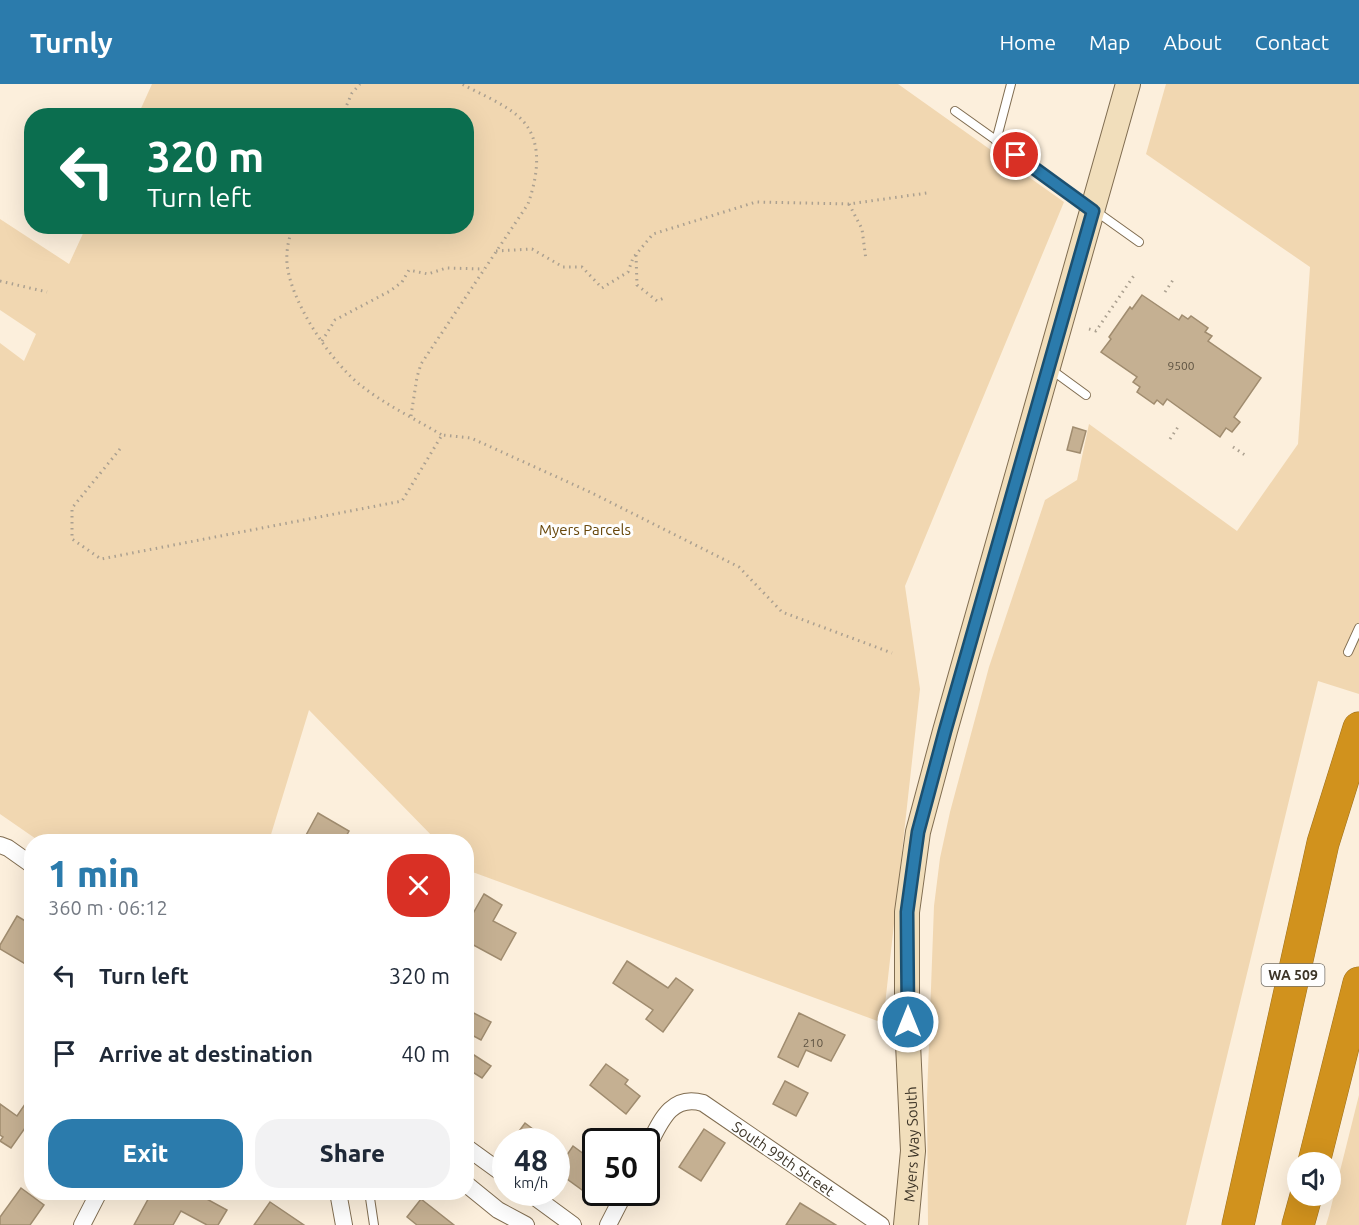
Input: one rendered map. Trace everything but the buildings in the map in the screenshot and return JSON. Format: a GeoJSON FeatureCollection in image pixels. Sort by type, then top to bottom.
{"type":"FeatureCollection","features":[{"type":"Feature","properties":{"kind":"highway","name":"WA 509"},"geometry":{"type":"LineString","coordinates":[[1238,1225],[1323,843],[1359,728]]}},
{"type":"Feature","properties":{"kind":"highway"},"geometry":{"type":"LineString","coordinates":[[1317,1152],[1359,983]]}},
{"type":"Feature","properties":{"kind":"highway"},"geometry":{"type":"LineString","coordinates":[[1298,1225],[1303,1206]]}},
{"type":"Feature","properties":{"kind":"main road","name":"Myers Way South"},"geometry":{"type":"LineString","coordinates":[[906,1225],[913,1151],[907,1011],[907,912],[918,832],[1128,84]]}},
{"type":"Feature","properties":{"kind":"street"},"geometry":{"type":"LineString","coordinates":[[0,845],[24,859]]}},
{"type":"Feature","properties":{"kind":"street","name":"South 99th Street"},"geometry":{"type":"LineString","coordinates":[[658,1128],[666,1113],[684,1102],[693,1100],[703,1103],[881,1225]]}},
{"type":"Feature","properties":{"kind":"street"},"geometry":{"type":"LineString","coordinates":[[474,1154],[492,1166]]}},
{"type":"Feature","properties":{"kind":"street"},"geometry":{"type":"LineString","coordinates":[[474,1190],[498,1210],[526,1225]]}},
{"type":"Feature","properties":{"kind":"street"},"geometry":{"type":"LineString","coordinates":[[82,1225],[95,1200]]}},
{"type":"Feature","properties":{"kind":"street"},"geometry":{"type":"LineString","coordinates":[[339,1200],[344,1225]]}},
{"type":"Feature","properties":{"kind":"street"},"geometry":{"type":"LineString","coordinates":[[547,1206],[573,1225]]}},
{"type":"Feature","properties":{"kind":"street"},"geometry":{"type":"LineString","coordinates":[[608,1225],[618,1206]]}},
{"type":"Feature","properties":{"kind":"street"},"geometry":{"type":"LineString","coordinates":[[498,1210],[507,1225]]}},
{"type":"Feature","properties":{"kind":"lane"},"geometry":{"type":"LineString","coordinates":[[996,141],[1011,84]]}},
{"type":"Feature","properties":{"kind":"lane"},"geometry":{"type":"LineString","coordinates":[[955,111],[1139,242]]}},
{"type":"Feature","properties":{"kind":"lane"},"geometry":{"type":"LineString","coordinates":[[1049,368],[1086,395]]}},
{"type":"Feature","properties":{"kind":"lane"},"geometry":{"type":"LineString","coordinates":[[1348,652],[1359,628]]}},
{"type":"Feature","properties":{"kind":"lane"},"geometry":{"type":"LineString","coordinates":[[370,1200],[374,1225]]}},
{"type":"Feature","properties":{"kind":"path"},"geometry":{"type":"LineString","coordinates":[[345,108],[352,93],[360,84]]}},
{"type":"Feature","properties":{"kind":"path"},"geometry":{"type":"LineString","coordinates":[[411,416],[421,364],[528,204],[536,183],[537,164],[534,140],[523,121],[462,84]]}},
{"type":"Feature","properties":{"kind":"path"},"geometry":{"type":"LineString","coordinates":[[496,252],[532,249],[564,267],[582,267],[602,288],[628,272],[636,255],[653,234],[756,202],[849,204],[927,193]]}},
{"type":"Feature","properties":{"kind":"path"},"geometry":{"type":"LineString","coordinates":[[849,204],[862,229],[866,260]]}},
{"type":"Feature","properties":{"kind":"path"},"geometry":{"type":"LineString","coordinates":[[290,234],[287,263],[296,295],[312,327],[336,360],[359,384],[442,435],[471,438],[590,492],[740,567],[783,612],[892,653]]}},
{"type":"Feature","properties":{"kind":"path"},"geometry":{"type":"LineString","coordinates":[[636,255],[637,285],[657,301],[664,298]]}},
{"type":"Feature","properties":{"kind":"path"},"geometry":{"type":"LineString","coordinates":[[322,341],[335,320],[390,291],[402,282],[409,270],[428,274],[446,268],[484,269]]}},
{"type":"Feature","properties":{"kind":"path"},"geometry":{"type":"LineString","coordinates":[[1089,329],[1096,331],[1135,274]]}},
{"type":"Feature","properties":{"kind":"path"},"geometry":{"type":"LineString","coordinates":[[0,280],[47,292]]}},
{"type":"Feature","properties":{"kind":"path"},"geometry":{"type":"LineString","coordinates":[[1165,292],[1173,280]]}},
{"type":"Feature","properties":{"kind":"path"},"geometry":{"type":"LineString","coordinates":[[1170,439],[1178,427]]}},
{"type":"Feature","properties":{"kind":"path"},"geometry":{"type":"LineString","coordinates":[[120,449],[72,508],[72,539],[101,559],[402,501],[442,435]]}},
{"type":"Feature","properties":{"kind":"path"},"geometry":{"type":"LineString","coordinates":[[1233,447],[1245,455]]}},
{"type":"Feature","properties":{"kind":"green space","name":"Myers Parcels"},"geometry":{"type":"Polygon","coordinates":[[[152,84],[898,84],[1064,202],[905,586],[920,689],[883,1023],[474,873],[474,834],[430,834],[309,710],[271,834],[29,834],[0,814],[0,343],[24,361],[36,334],[0,310],[0,219],[69,264],[83,234],[474,234],[474,108],[141,108],[152,84]]]}},
{"type":"Feature","properties":{"kind":"green space"},"geometry":{"type":"Polygon","coordinates":[[[1166,84],[1359,84],[1359,694],[1318,681],[1186,1225],[928,1225],[927,1098],[934,906],[940,858],[989,667],[1045,500],[1077,480],[1089,424],[1237,531],[1298,444],[1310,267],[1146,154],[1166,84]]]}},
{"type":"Feature","properties":{"kind":"green space"},"geometry":{"type":"Polygon","coordinates":[[[1359,1095],[1359,1225],[1326,1225],[1331,1206],[1341,1206],[1341,1167],[1359,1095]]]}},
{"type":"Feature","properties":{"kind":"route"},"geometry":{"type":"LineString","coordinates":[[908,1022],[907,912],[918,832],[1093,211],[1016,155]]}}]}
